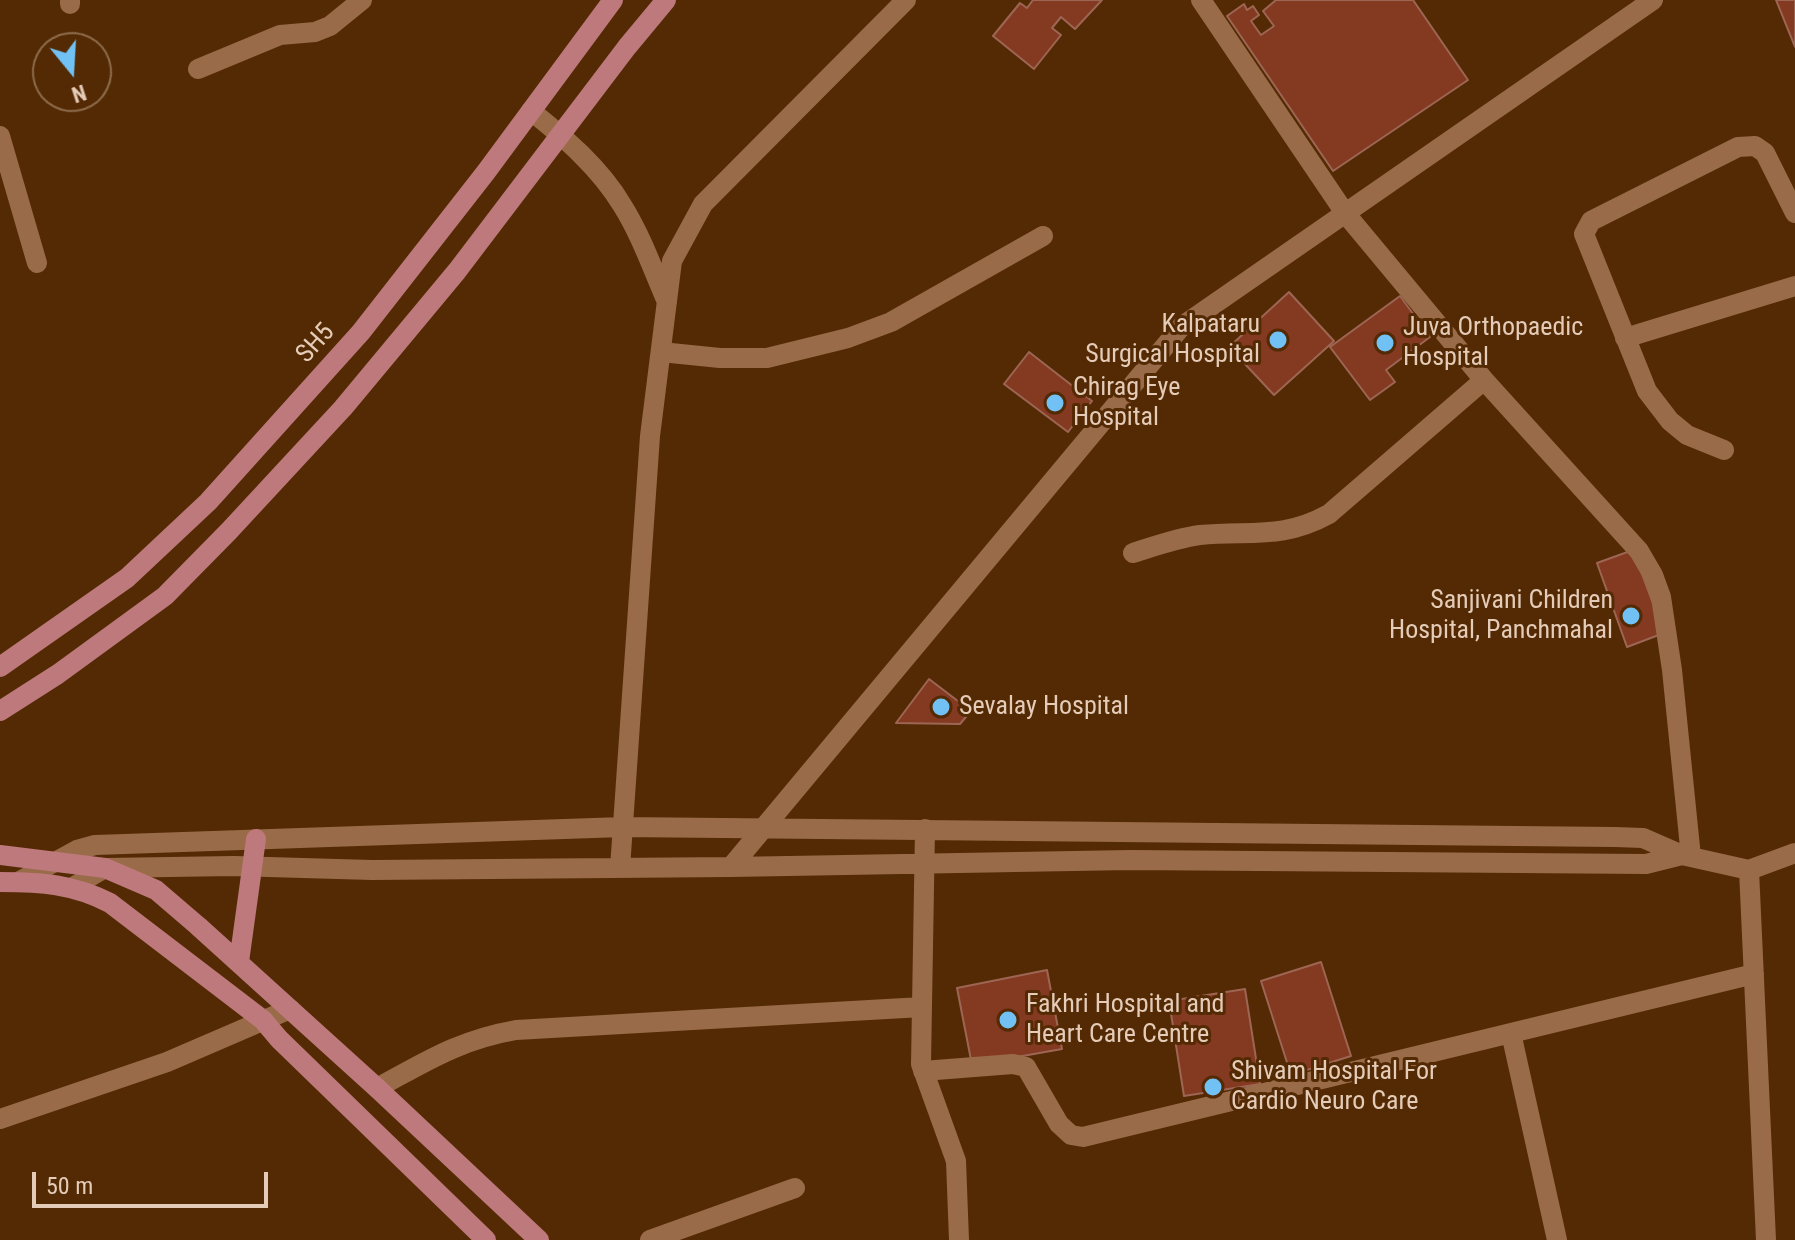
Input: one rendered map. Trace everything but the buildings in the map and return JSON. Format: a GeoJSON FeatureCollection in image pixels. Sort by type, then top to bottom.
{"type":"FeatureCollection","features":[{"type":"Feature","properties":{"kind":"main road","name":"SH5"},"geometry":{"type":"LineString","coordinates":[[0,667],[127,578],[208,502],[361,332],[613,0]]}},
{"type":"Feature","properties":{"kind":"main road"},"geometry":{"type":"LineString","coordinates":[[0,711],[58,674],[165,596],[229,531],[343,408],[457,271],[666,0]]}},
{"type":"Feature","properties":{"kind":"main road"},"geometry":{"type":"LineString","coordinates":[[239,962],[256,839]]}},
{"type":"Feature","properties":{"kind":"main road"},"geometry":{"type":"LineString","coordinates":[[0,855],[105,868],[156,890],[377,1088],[539,1240]]}},
{"type":"Feature","properties":{"kind":"main road"},"geometry":{"type":"LineString","coordinates":[[9,882],[73,887],[110,903],[263,1020],[485,1240]]}},
{"type":"Feature","properties":{"kind":"street"},"geometry":{"type":"LineString","coordinates":[[198,69],[280,35],[315,32],[330,26],[362,0]]}},
{"type":"Feature","properties":{"kind":"street"},"geometry":{"type":"LineString","coordinates":[[1201,0],[1345,213],[1484,380],[1639,551],[1653,575],[1661,597],[1672,670],[1686,856]]}},
{"type":"Feature","properties":{"kind":"street"},"geometry":{"type":"LineString","coordinates":[[731,867],[1181,327],[1653,0]]}},
{"type":"Feature","properties":{"kind":"street"},"geometry":{"type":"LineString","coordinates":[[620,868],[650,436],[672,261],[703,204],[899,2]]}},
{"type":"Feature","properties":{"kind":"street"},"geometry":{"type":"LineString","coordinates":[[531,111],[561,134],[607,183],[622,205],[667,302]]}},
{"type":"Feature","properties":{"kind":"street"},"geometry":{"type":"LineString","coordinates":[[0,136],[37,263]]}},
{"type":"Feature","properties":{"kind":"street"},"geometry":{"type":"LineString","coordinates":[[1724,450],[1687,435],[1670,421],[1647,391],[1584,234],[1591,221],[1738,147],[1755,146],[1765,153],[1795,213]]}},
{"type":"Feature","properties":{"kind":"street"},"geometry":{"type":"LineString","coordinates":[[661,352],[720,358],[767,358],[848,338],[891,322],[1043,236]]}},
{"type":"Feature","properties":{"kind":"street"},"geometry":{"type":"LineString","coordinates":[[1625,338],[1795,286]]}},
{"type":"Feature","properties":{"kind":"street"},"geometry":{"type":"LineString","coordinates":[[1133,553],[1201,535],[1286,532],[1308,526],[1329,514],[1484,380]]}},
{"type":"Feature","properties":{"kind":"street"},"geometry":{"type":"LineString","coordinates":[[9,882],[77,850],[95,845],[623,827],[765,826],[1643,838],[1686,856],[1749,870],[1795,853]]}},
{"type":"Feature","properties":{"kind":"street"},"geometry":{"type":"LineString","coordinates":[[925,829],[921,1064],[956,1161],[959,1240]]}},
{"type":"Feature","properties":{"kind":"street"},"geometry":{"type":"LineString","coordinates":[[1262,861],[1263,832]]}},
{"type":"Feature","properties":{"kind":"street"},"geometry":{"type":"LineString","coordinates":[[73,887],[105,868],[254,866],[372,870],[1130,860],[1646,864],[1686,856]]}},
{"type":"Feature","properties":{"kind":"street"},"geometry":{"type":"LineString","coordinates":[[1749,870],[1760,1237]]}},
{"type":"Feature","properties":{"kind":"street"},"geometry":{"type":"LineString","coordinates":[[923,1071],[1013,1064],[1026,1067],[1059,1124],[1071,1135],[1083,1137],[1754,974]]}},
{"type":"Feature","properties":{"kind":"street"},"geometry":{"type":"LineString","coordinates":[[377,1088],[454,1046],[481,1036],[516,1030],[922,1007]]}},
{"type":"Feature","properties":{"kind":"street"},"geometry":{"type":"LineString","coordinates":[[0,1119],[167,1062],[290,1009]]}},
{"type":"Feature","properties":{"kind":"street"},"geometry":{"type":"LineString","coordinates":[[1511,1033],[1557,1240]]}},
{"type":"Feature","properties":{"kind":"street"},"geometry":{"type":"LineString","coordinates":[[650,1240],[795,1188]]}},
{"type":"Feature","properties":{"kind":"place","name":"Kalpataru Surgical Hospital"},"geometry":{"type":"Point","coordinates":[1278,340]}},
{"type":"Feature","properties":{"kind":"place","name":"Juva Orthopaedic Hospital"},"geometry":{"type":"Point","coordinates":[1385,343]}},
{"type":"Feature","properties":{"kind":"place","name":"Chirag Eye Hospital"},"geometry":{"type":"Point","coordinates":[1055,403]}},
{"type":"Feature","properties":{"kind":"place","name":"Sanjivani Children Hospital, Panchmahal"},"geometry":{"type":"Point","coordinates":[1631,616]}},
{"type":"Feature","properties":{"kind":"place","name":"Sevalay Hospital"},"geometry":{"type":"Point","coordinates":[941,707]}},
{"type":"Feature","properties":{"kind":"place","name":"Fakhri Hospital and Heart Care Centre"},"geometry":{"type":"Point","coordinates":[1008,1020]}},
{"type":"Feature","properties":{"kind":"place","name":"Shivam Hospital For Cardio Neuro Care"},"geometry":{"type":"Point","coordinates":[1213,1087]}}]}
